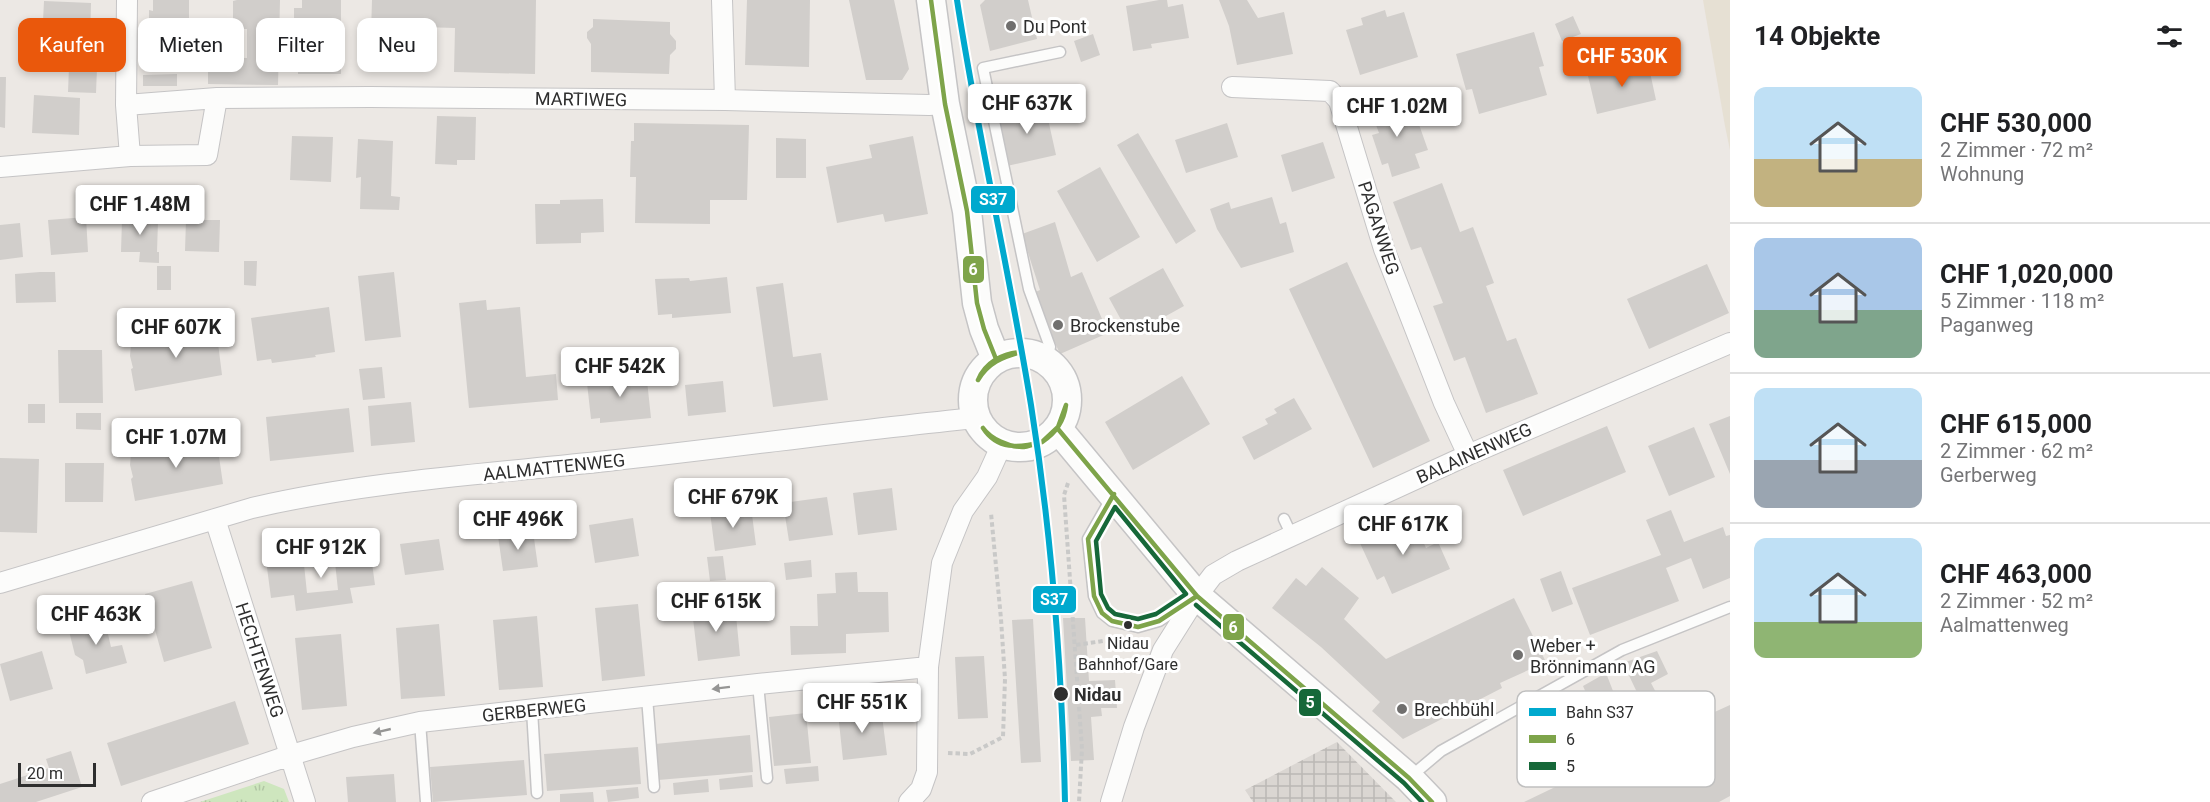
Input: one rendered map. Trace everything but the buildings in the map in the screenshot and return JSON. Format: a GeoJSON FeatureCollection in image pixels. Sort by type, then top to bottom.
{"type":"FeatureCollection","features":[{"type":"Feature","properties":{"kind":"main road"},"geometry":{"type":"LineString","coordinates":[[931,0],[945,104],[968,211],[977,303],[996,359]]}},
{"type":"Feature","properties":{"kind":"main road"},"geometry":{"type":"LineString","coordinates":[[1022,352],[1047,360],[1058,370],[1065,384],[1068,400],[1065,415],[1058,429],[1036,445],[1023,447],[1002,444],[987,433],[976,418],[973,391],[978,378],[985,367],[996,359],[1022,352]]}},
{"type":"Feature","properties":{"kind":"main road"},"geometry":{"type":"LineString","coordinates":[[1058,429],[1197,596],[1409,778],[1432,802]]}},
{"type":"Feature","properties":{"kind":"street"},"geometry":{"type":"LineString","coordinates":[[127,0],[126,105],[130,156]]}},
{"type":"Feature","properties":{"kind":"street"},"geometry":{"type":"LineString","coordinates":[[722,0],[725,100]]}},
{"type":"Feature","properties":{"kind":"street","name":"PAGANWEG"},"geometry":{"type":"LineString","coordinates":[[1232,87],[1330,91],[1339,101],[1384,249],[1444,403],[1468,455]]}},
{"type":"Feature","properties":{"kind":"street","name":"MARTIWEG"},"geometry":{"type":"LineString","coordinates":[[126,105],[217,98],[370,97],[945,104]]}},
{"type":"Feature","properties":{"kind":"street"},"geometry":{"type":"LineString","coordinates":[[0,167],[130,156],[207,155],[217,98]]}},
{"type":"Feature","properties":{"kind":"street","name":"BALAINENWEG"},"geometry":{"type":"LineString","coordinates":[[1111,802],[1134,727],[1163,650],[1213,575],[1288,527],[1468,455],[1730,343]]}},
{"type":"Feature","properties":{"kind":"street","name":"AALMATTENWEG"},"geometry":{"type":"LineString","coordinates":[[0,583],[215,519],[291,499],[366,487],[684,453],[976,418]]}},
{"type":"Feature","properties":{"kind":"street"},"geometry":{"type":"LineString","coordinates":[[909,802],[921,789],[927,772],[927,668],[942,563],[963,511],[987,477],[1002,444]]}},
{"type":"Feature","properties":{"kind":"street","name":"HECHTENWEG"},"geometry":{"type":"LineString","coordinates":[[215,519],[305,802]]}},
{"type":"Feature","properties":{"kind":"street","name":"GERBERWEG"},"geometry":{"type":"LineString","coordinates":[[152,802],[291,755],[420,722],[758,684],[927,668]]}},
{"type":"Feature","properties":{"kind":"lane"},"geometry":{"type":"LineString","coordinates":[[1047,360],[1050,347],[1029,289],[983,68],[1060,52]]}},
{"type":"Feature","properties":{"kind":"lane"},"geometry":{"type":"LineString","coordinates":[[1114,494],[1088,539],[1094,596],[1101,613],[1112,621],[1138,627],[1159,621],[1197,596]]}},
{"type":"Feature","properties":{"kind":"lane"},"geometry":{"type":"LineString","coordinates":[[1549,691],[1622,650],[1730,607]]}},
{"type":"Feature","properties":{"kind":"lane"},"geometry":{"type":"LineString","coordinates":[[758,684],[767,778]]}},
{"type":"Feature","properties":{"kind":"lane"},"geometry":{"type":"LineString","coordinates":[[647,697],[654,787]]}},
{"type":"Feature","properties":{"kind":"lane"},"geometry":{"type":"LineString","coordinates":[[1409,778],[1441,751],[1517,709]]}},
{"type":"Feature","properties":{"kind":"lane"},"geometry":{"type":"LineString","coordinates":[[532,710],[537,793]]}},
{"type":"Feature","properties":{"kind":"lane"},"geometry":{"type":"LineString","coordinates":[[420,722],[426,802]]}},
{"type":"Feature","properties":{"kind":"path"},"geometry":{"type":"LineString","coordinates":[[1061,474],[1068,482],[1064,495],[1082,749],[1079,802]]}},
{"type":"Feature","properties":{"kind":"path"},"geometry":{"type":"LineString","coordinates":[[927,752],[970,754],[1002,738],[1005,679],[1002,619],[987,477]]}},
{"type":"Feature","properties":{"kind":"path"},"geometry":{"type":"LineString","coordinates":[[1076,645],[1103,641],[1113,642]]}},
{"type":"Feature","properties":{"kind":"shaded area"},"geometry":{"type":"Polygon","coordinates":[[[1703,0],[1730,0],[1730,150],[1725,126],[1703,0]]]}},
{"type":"Feature","properties":{"kind":"shaded area"},"geometry":{"type":"Polygon","coordinates":[[[1337,742],[1396,802],[1253,802],[1245,790],[1337,742]]]}},
{"type":"Feature","properties":{"kind":"green space"},"geometry":{"type":"Polygon","coordinates":[[[264,781],[284,789],[289,802],[200,802],[264,781]]]}},
{"type":"Feature","properties":{"kind":"rail line","name":"S37"},"geometry":{"type":"LineString","coordinates":[[957,0],[1031,405],[1045,504],[1055,603],[1065,802]]}},
{"type":"Feature","properties":{"kind":"transit line","name":"6"},"geometry":{"type":"LineString","coordinates":[[931,0],[945,104],[967,211],[977,303],[996,359]]}},
{"type":"Feature","properties":{"kind":"transit line","name":"6"},"geometry":{"type":"LineString","coordinates":[[978,380],[995,360],[1007,354],[1021,352]]}},
{"type":"Feature","properties":{"kind":"transit line","name":"6"},"geometry":{"type":"LineString","coordinates":[[978,380],[986,369],[996,362],[1021,352]]}},
{"type":"Feature","properties":{"kind":"transit line","name":"6"},"geometry":{"type":"LineString","coordinates":[[1042,442],[1058,427],[1066,405]]}},
{"type":"Feature","properties":{"kind":"transit line","name":"6"},"geometry":{"type":"LineString","coordinates":[[1042,442],[1058,427],[1066,405]]}},
{"type":"Feature","properties":{"kind":"transit line","name":"6"},"geometry":{"type":"LineString","coordinates":[[983,428],[995,439],[1012,446],[1024,447],[1042,442]]}},
{"type":"Feature","properties":{"kind":"transit line","name":"6"},"geometry":{"type":"LineString","coordinates":[[983,428],[1002,444],[1017,446],[1042,442]]}},
{"type":"Feature","properties":{"kind":"transit line","name":"6"},"geometry":{"type":"LineString","coordinates":[[1058,429],[1197,596],[1409,778],[1432,802]]}},
{"type":"Feature","properties":{"kind":"transit line","name":"6"},"geometry":{"type":"LineString","coordinates":[[1114,494],[1088,539],[1094,596],[1102,613],[1112,621],[1138,627],[1159,621],[1197,596]]}},
{"type":"Feature","properties":{"kind":"transit line","name":"5"},"geometry":{"type":"LineString","coordinates":[[1115,507],[1186,594],[1156,614],[1138,619],[1115,614],[1108,608],[1101,594],[1096,541],[1115,507]]}},
{"type":"Feature","properties":{"kind":"transit line","name":"5"},"geometry":{"type":"LineString","coordinates":[[1196,605],[1404,783],[1422,802]]}},
{"type":"Feature","properties":{"kind":"place","name":"Du Pont"},"geometry":{"type":"Point","coordinates":[1011,26]}},
{"type":"Feature","properties":{"kind":"place","name":"Brockenstube"},"geometry":{"type":"Point","coordinates":[1058,325]}},
{"type":"Feature","properties":{"kind":"place","name":"Nidau Bahnhof/Gare"},"geometry":{"type":"Point","coordinates":[1128,625]}},
{"type":"Feature","properties":{"kind":"place","name":"Weber + Brönnimann AG"},"geometry":{"type":"Point","coordinates":[1518,655]}},
{"type":"Feature","properties":{"kind":"place","name":"Nidau"},"geometry":{"type":"Point","coordinates":[1061,694]}},
{"type":"Feature","properties":{"kind":"place","name":"Brechbühl"},"geometry":{"type":"Point","coordinates":[1402,709]}}]}
